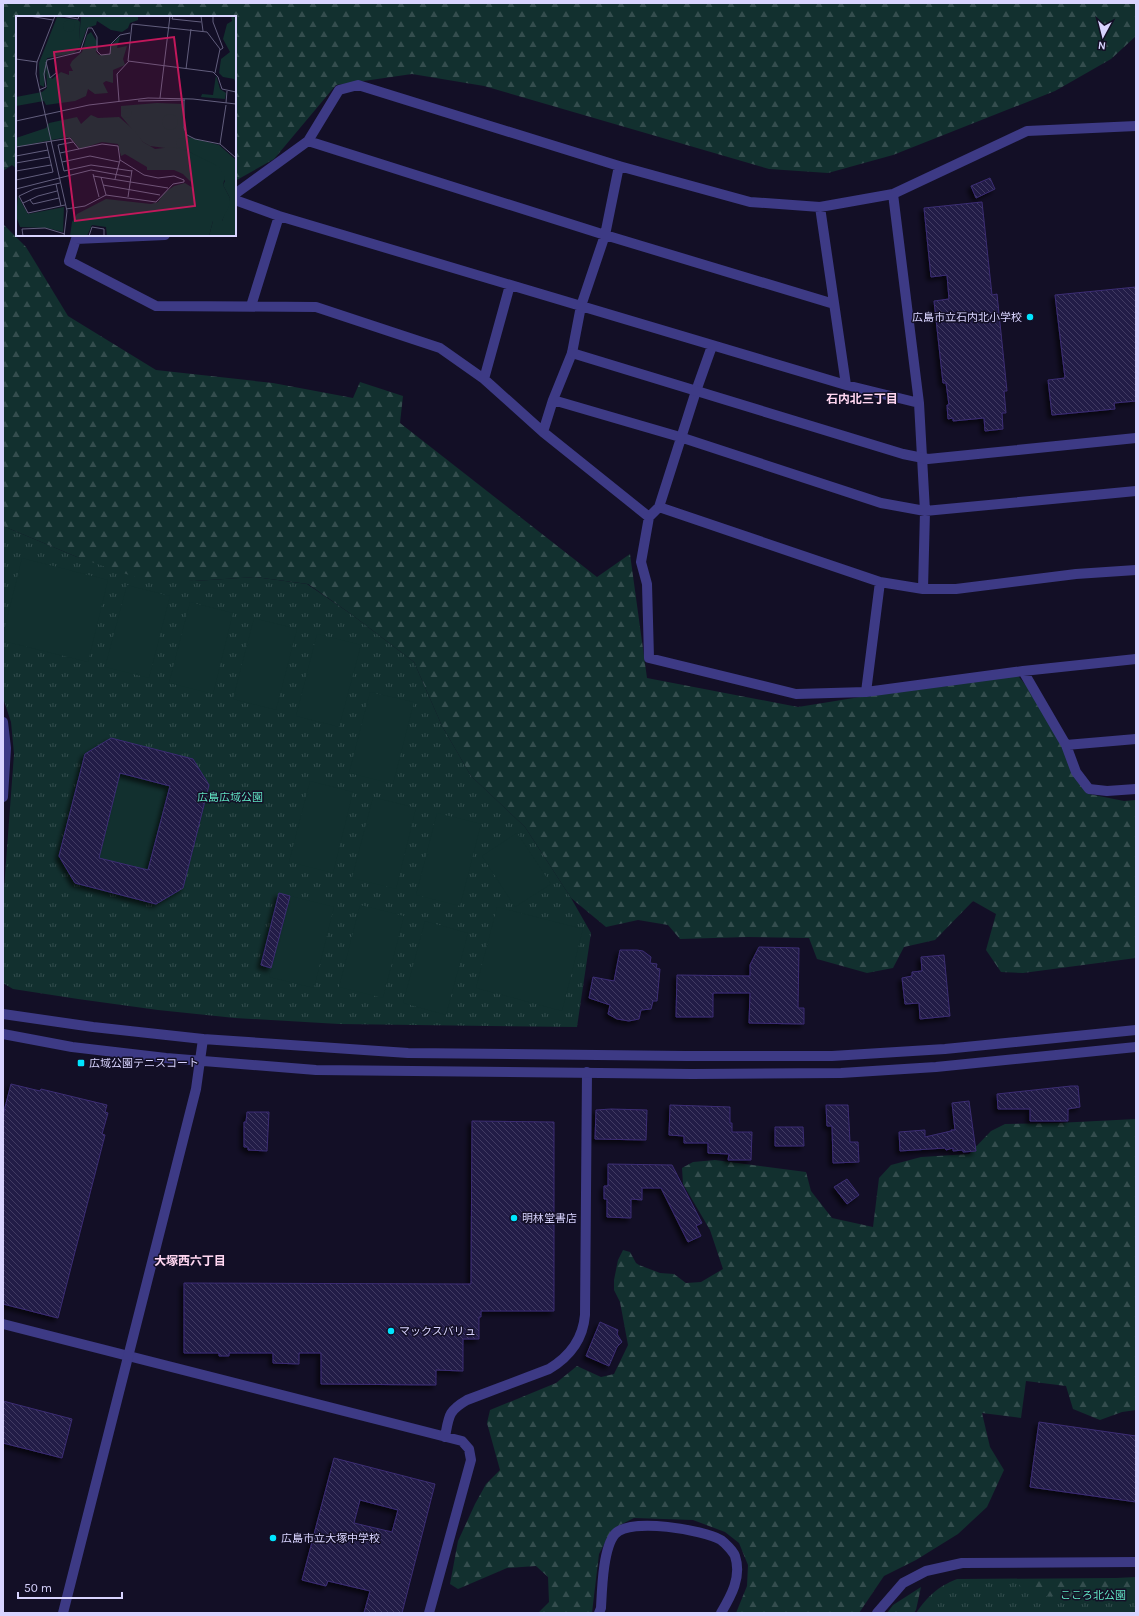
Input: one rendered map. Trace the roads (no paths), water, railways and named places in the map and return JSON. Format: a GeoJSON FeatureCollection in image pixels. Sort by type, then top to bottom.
{"type":"FeatureCollection","features":[{"type":"Feature","properties":{"kind":"street"},"geometry":{"type":"LineString","coordinates":[[236,193],[308,141],[339,90],[358,85],[619,166],[750,202],[820,207],[893,194],[1027,131],[1136,126]]}},
{"type":"Feature","properties":{"kind":"street"},"geometry":{"type":"LineString","coordinates":[[308,141],[605,235],[834,304]]}},
{"type":"Feature","properties":{"kind":"street"},"geometry":{"type":"LineString","coordinates":[[543,432],[553,400],[572,353],[581,306],[605,235],[619,166]]}},
{"type":"Feature","properties":{"kind":"street"},"geometry":{"type":"LineString","coordinates":[[893,194],[919,403],[925,511],[923,589]]}},
{"type":"Feature","properties":{"kind":"street"},"geometry":{"type":"LineString","coordinates":[[236,200],[279,216],[712,346],[846,385],[919,403]]}},
{"type":"Feature","properties":{"kind":"street"},"geometry":{"type":"LineString","coordinates":[[820,207],[846,385]]}},
{"type":"Feature","properties":{"kind":"street"},"geometry":{"type":"LineString","coordinates":[[251,306],[279,216]]}},
{"type":"Feature","properties":{"kind":"street"},"geometry":{"type":"LineString","coordinates":[[143,236],[76,239],[69,261],[156,306],[316,307],[440,348],[484,379],[543,432],[649,517]]}},
{"type":"Feature","properties":{"kind":"street"},"geometry":{"type":"LineString","coordinates":[[484,379],[510,286]]}},
{"type":"Feature","properties":{"kind":"street"},"geometry":{"type":"LineString","coordinates":[[712,346],[680,437],[659,507],[649,517],[641,562],[646,584],[649,658],[796,694],[866,692],[1024,671],[1136,659]]}},
{"type":"Feature","properties":{"kind":"street"},"geometry":{"type":"LineString","coordinates":[[572,353],[903,454],[928,459],[1136,438]]}},
{"type":"Feature","properties":{"kind":"street"},"geometry":{"type":"LineString","coordinates":[[553,400],[680,437],[882,504],[925,511],[1136,491]]}},
{"type":"Feature","properties":{"kind":"street"},"geometry":{"type":"LineString","coordinates":[[659,507],[880,582],[923,589],[956,589],[1076,574],[1136,570]]}},
{"type":"Feature","properties":{"kind":"street"},"geometry":{"type":"LineString","coordinates":[[866,692],[880,582]]}},
{"type":"Feature","properties":{"kind":"street"},"geometry":{"type":"LineString","coordinates":[[1024,671],[1066,745],[1076,772],[1090,788],[1107,791],[1136,789]]}},
{"type":"Feature","properties":{"kind":"street"},"geometry":{"type":"LineString","coordinates":[[3,722],[6,748],[3,798]]}},
{"type":"Feature","properties":{"kind":"street"},"geometry":{"type":"LineString","coordinates":[[1066,745],[1136,739]]}},
{"type":"Feature","properties":{"kind":"street"},"geometry":{"type":"LineString","coordinates":[[3,1014],[93,1027],[203,1039],[408,1053],[804,1056],[880,1054],[1136,1030]]}},
{"type":"Feature","properties":{"kind":"street"},"geometry":{"type":"LineString","coordinates":[[3,1034],[72,1047],[200,1062],[316,1070],[786,1074],[849,1073],[936,1067],[1136,1048]]}},
{"type":"Feature","properties":{"kind":"street"},"geometry":{"type":"LineString","coordinates":[[63,1613],[196,1089],[203,1039]]}},
{"type":"Feature","properties":{"kind":"street"},"geometry":{"type":"LineString","coordinates":[[445,1436],[449,1416],[455,1407],[467,1400],[549,1369],[558,1364],[574,1347],[580,1336],[584,1325],[585,1314],[587,1072]]}},
{"type":"Feature","properties":{"kind":"street"},"geometry":{"type":"LineString","coordinates":[[3,1324],[462,1441],[470,1450],[471,1460],[429,1613]]}},
{"type":"Feature","properties":{"kind":"street"},"geometry":{"type":"LineString","coordinates":[[599,1613],[601,1608],[607,1550],[616,1533],[630,1527],[648,1525],[703,1533],[722,1541],[735,1555],[737,1573],[733,1592],[721,1613]]}},
{"type":"Feature","properties":{"kind":"street"},"geometry":{"type":"LineString","coordinates":[[877,1613],[903,1583],[926,1571],[962,1563],[1136,1562]]}},
{"type":"Feature","properties":{"kind":"place","name":"広島市立石内北小学校"},"geometry":{"type":"Point","coordinates":[1030,317]}},
{"type":"Feature","properties":{"kind":"place","name":"広域公園テニスコート"},"geometry":{"type":"Point","coordinates":[81,1063]}},
{"type":"Feature","properties":{"kind":"place","name":"明林堂書店"},"geometry":{"type":"Point","coordinates":[514,1218]}},
{"type":"Feature","properties":{"kind":"place","name":"マックスバリュ"},"geometry":{"type":"Point","coordinates":[391,1331]}},
{"type":"Feature","properties":{"kind":"place","name":"広島市立大塚中学校"},"geometry":{"type":"Point","coordinates":[273,1538]}},
{"type":"Feature","properties":{"kind":"district","name":"石内北三丁目"},"geometry":{"type":"Point","coordinates":[862,399]}},
{"type":"Feature","properties":{"kind":"district","name":"大塚西六丁目"},"geometry":{"type":"Point","coordinates":[190,1261]}},
{"type":"Feature","properties":{"kind":"park label","name":"広島広域公園"},"geometry":{"type":"Point","coordinates":[230,797]}},
{"type":"Feature","properties":{"kind":"park label","name":"こころ北公園"},"geometry":{"type":"Point","coordinates":[1093,1595]}}]}
